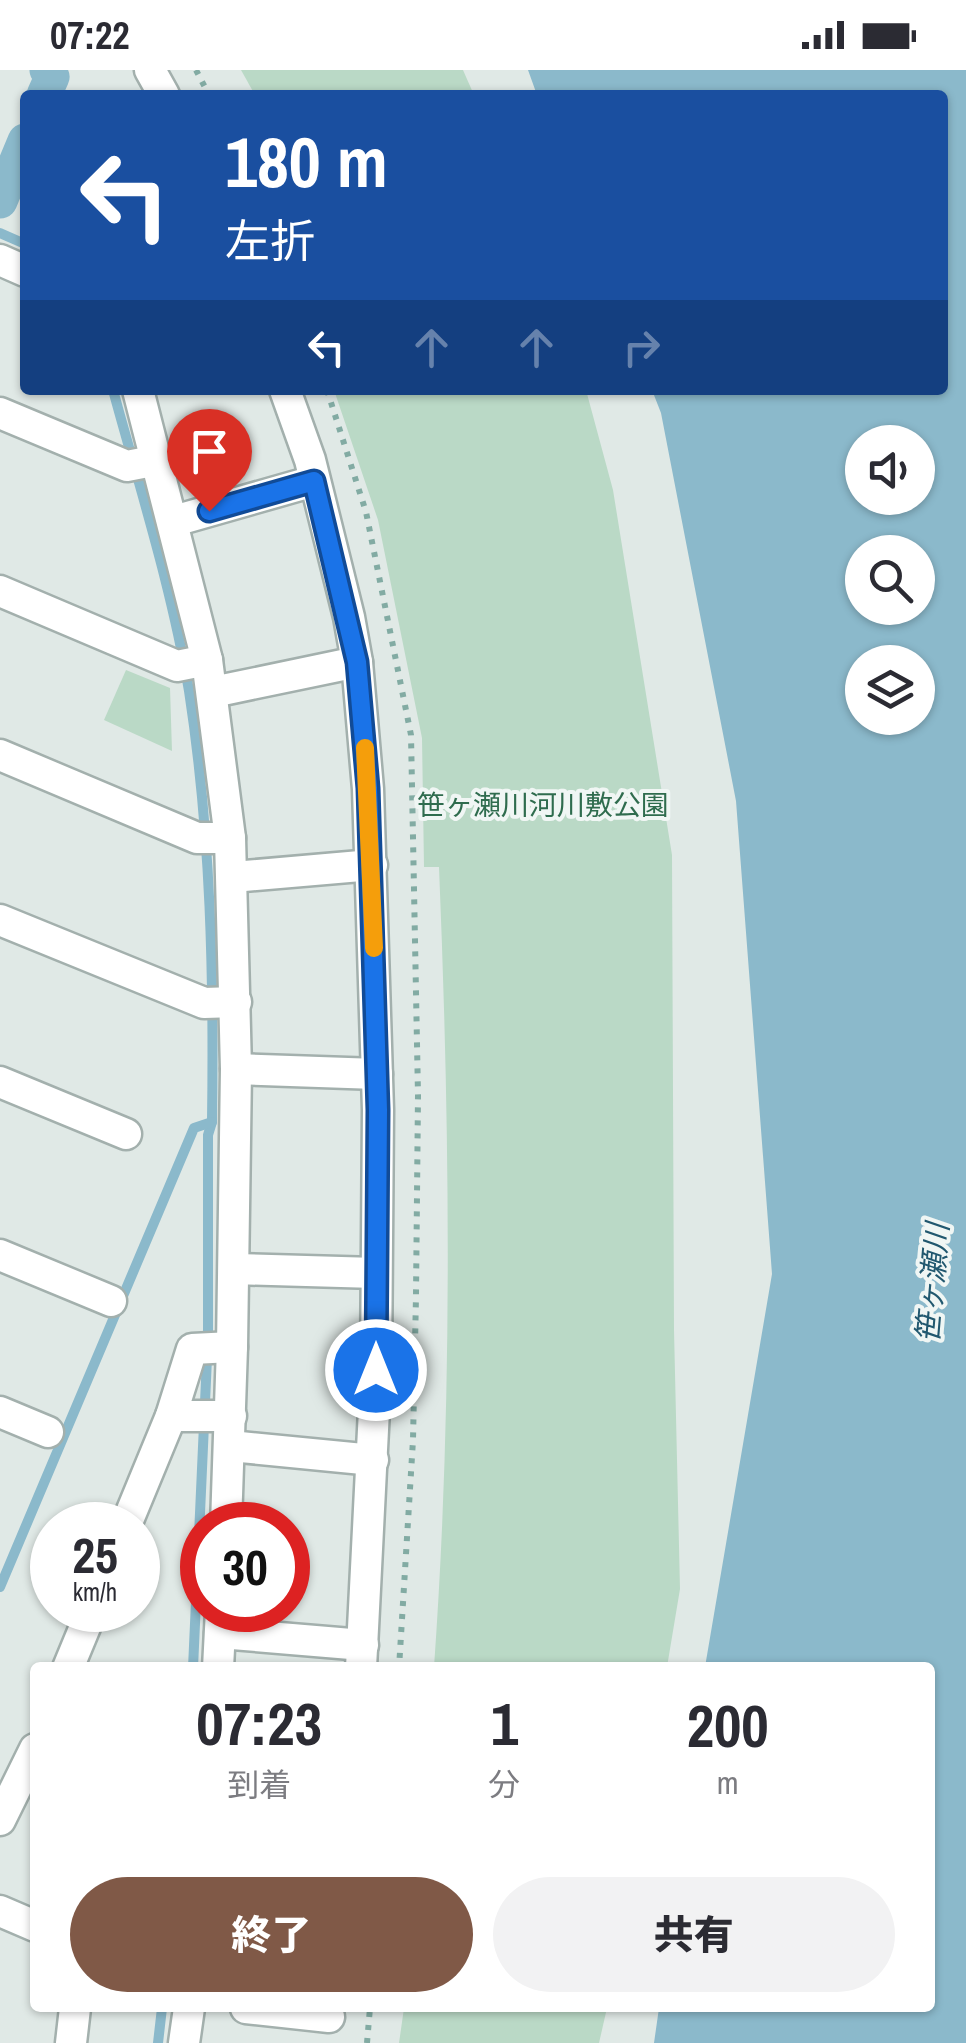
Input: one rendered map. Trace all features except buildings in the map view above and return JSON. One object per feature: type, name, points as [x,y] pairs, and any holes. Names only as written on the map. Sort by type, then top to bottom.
[{"type":"street","points":[[138,395],[143,464],[174,521],[192,663],[213,692],[214,838],[234,878],[221,1003],[236,1069],[234,1269],[216,1348],[208,1422],[144,1502]]},
{"type":"street","points":[[265,1632],[362,1656],[373,1460],[377,1074],[372,865],[357,662],[314,481],[287,395]]},
{"type":"street","points":[[0,412],[143,464]]},
{"type":"street","points":[[174,521],[314,481]]},
{"type":"street","points":[[0,591],[192,663]]},
{"type":"street","points":[[213,692],[357,662]]},
{"type":"street","points":[[0,755],[214,838]]},
{"type":"street","points":[[234,878],[372,865]]},
{"type":"street","points":[[0,920],[221,1003]]},
{"type":"street","points":[[236,1069],[377,1074]]},
{"type":"street","points":[[0,1082],[126,1134]]},
{"type":"street","points":[[0,1255],[111,1302]]},
{"type":"street","points":[[234,1269],[376,1273]]},
{"type":"street","points":[[216,1348],[192,1349],[222,1502]]},
{"type":"street","points":[[0,1412],[48,1432]]},
{"type":"street","points":[[208,1422],[373,1460]]},
{"type":"street","points":[[70,1662],[83,1632]]},
{"type":"street","points":[[218,1662],[220,1632]]},
{"type":"street","points":[[0,1820],[30,1759]]},
{"type":"street","points":[[0,1912],[30,1924]]},
{"type":"street","points":[[71,2043],[75,2012]]},
{"type":"street","points":[[184,2043],[188,2012]]},
{"type":"street","points":[[269,2012],[328,2022]]},
{"type":"path","points":[[367,2043],[370,2012]]},
{"type":"green space","points":[[241,70],[463,70],[472,90],[252,90]]},
{"type":"green space","name":"笹ヶ瀬川河川敷公園","points":[[336,395],[587,395],[613,490],[672,855],[674,1330],[680,1589],[668,1662],[434,1662],[448,1267],[439,867],[424,867],[422,738],[378,520]]},
{"type":"green space","points":[[126,670],[170,688],[172,751],[104,720]]},
{"type":"green space","points":[[403,2012],[606,2012],[599,2043],[399,2043]]},
{"type":"water","name":"笹ヶ瀬川","points":[[528,70],[966,70],[966,2043],[654,2043],[658,2012],[935,2012],[935,1662],[706,1662],[772,1274],[736,801],[661,413],[654,395],[948,395],[948,90],[535,90]]},
{"type":"waterway","points":[[46,90],[52,77],[47,70]]},
{"type":"waterway","points":[[0,201],[20,153]]},
{"type":"waterway","points":[[0,233],[20,242]]},
{"type":"waterway","points":[[114,395],[182,653],[206,852],[212,1122],[208,1135],[208,1336],[193,1662]]},
{"type":"waterway","points":[[0,1587],[194,1128],[212,1122]]},
{"type":"waterway","points":[[158,2043],[162,2012]]},
{"type":"slow traffic","points":[[365,748],[374,948]]},
{"type":"route","points":[[209,511],[314,481],[349,617],[357,662],[372,865],[378,1110],[376,1370]]}]
